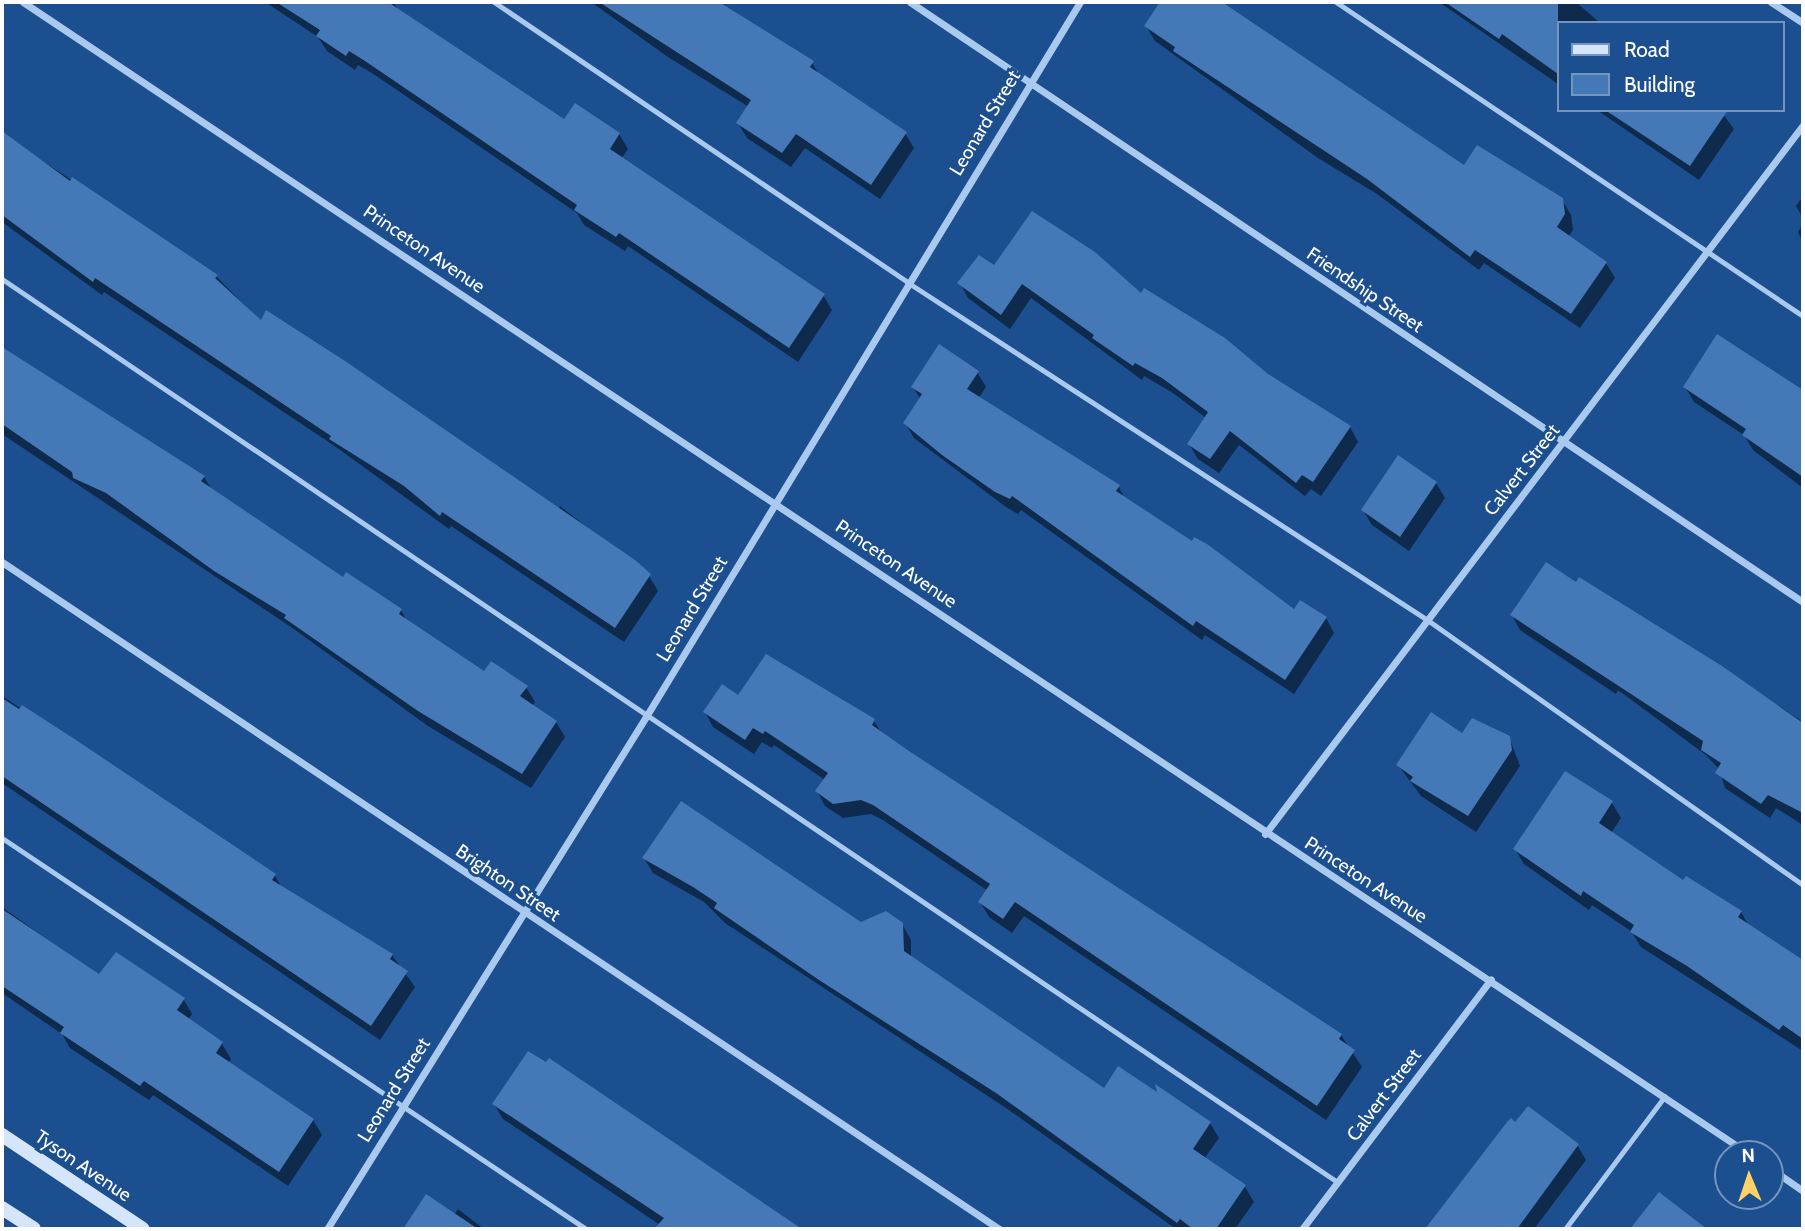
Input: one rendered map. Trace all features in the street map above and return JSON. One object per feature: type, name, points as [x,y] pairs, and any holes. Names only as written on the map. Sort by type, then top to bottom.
[{"type":"street","name":"Princeton Avenue","points":[[23,2],[775,501],[1265,834],[1491,979],[1729,1140]]},
{"type":"street","name":"Friendship Street","points":[[910,2],[1803,602]]},
{"type":"street","name":"Leonard Street","points":[[327,1229],[647,715],[1029,81],[1080,2]]},
{"type":"street","points":[[1771,2],[1783,5],[1803,23]]},
{"type":"street","name":"Calvert Street","points":[[1265,834],[1803,125]]},
{"type":"street","name":"Brighton Street","points":[[2,562],[999,1229]]},
{"type":"street","name":"Calvert Street","points":[[1302,1229],[1491,979]]},
{"type":"street","name":"Tyson Avenue","points":[[2,1135],[143,1229]]},
{"type":"street","points":[[1784,1178],[1803,1191]]},
{"type":"street","points":[[2,1208],[34,1229]]},
{"type":"lane","points":[[494,2],[907,282],[1426,619],[1803,885]]},
{"type":"lane","points":[[1336,2],[1803,316]]},
{"type":"lane","points":[[2,279],[1338,1182]]},
{"type":"lane","points":[[2,838],[586,1229]]},
{"type":"lane","points":[[1565,1229],[1665,1096]]},
{"type":"building","points":[[276,2],[388,2],[564,119],[575,103],[620,133],[610,149],[825,294],[789,348],[619,233],[616,237],[574,210],[577,205],[365,61],[349,51],[346,56],[316,36],[320,30]]},
{"type":"building","points":[[599,2],[719,2],[814,61],[810,67],[907,132],[871,185],[796,134],[782,153],[736,123],[751,100]]},
{"type":"building","points":[[1160,2],[1222,2],[1464,165],[1477,145],[1563,198],[1565,214],[1557,227],[1607,262],[1571,314],[1475,250],[1470,257],[1367,179],[1173,51],[1175,47],[1144,26]]},
{"type":"building","points":[[1445,2],[1558,2],[1556,73],[1502,34],[1499,39]]},
{"type":"building","points":[[1608,112],[1727,112],[1690,166]]},
{"type":"building","points":[[2,131],[70,181],[72,177],[218,275],[215,278],[261,320],[266,310],[635,560],[651,574],[615,628],[442,512],[440,516],[404,486],[329,439],[331,436],[95,278],[93,282],[2,215]]},
{"type":"building","points":[[1032,211],[1095,252],[1141,293],[1144,288],[1225,338],[1268,374],[1351,426],[1313,482],[1302,475],[1296,483],[1230,431],[1210,459],[1187,444],[1208,412],[1162,378],[1135,363],[1133,366],[1092,338],[1094,335],[1022,284],[1001,315],[957,283],[979,255],[994,265]]},
{"type":"building","points":[[1717,334],[1803,390],[1803,477],[1742,435],[1746,429],[1683,387]]},
{"type":"building","points":[[939,344],[979,371],[967,389],[1120,485],[1116,491],[1192,541],[1194,537],[1207,544],[1294,609],[1300,600],[1327,617],[1285,680],[1196,621],[1193,626],[1012,496],[1010,499],[995,492],[942,455],[903,423],[922,394],[911,387]]},
{"type":"building","points":[[2,347],[205,476],[201,481],[343,577],[346,572],[402,609],[399,614],[484,671],[491,661],[528,686],[520,696],[557,721],[522,774],[418,711],[284,618],[286,615],[214,571],[106,493],[73,478],[72,472],[2,424]]},
{"type":"building","points":[[1398,455],[1437,482],[1400,537],[1361,510]]},
{"type":"building","points":[[1546,562],[1576,582],[1579,577],[1722,666],[1803,723],[1803,813],[1768,795],[1761,804],[1715,773],[1721,763],[1701,750],[1703,741],[1510,615]]},
{"type":"building","points":[[766,654],[875,719],[872,725],[909,751],[1342,1034],[1339,1039],[1355,1050],[1317,1106],[1015,902],[1003,919],[978,902],[990,884],[873,805],[861,800],[833,804],[815,791],[828,773],[765,731],[763,734],[753,728],[745,740],[703,712],[722,684],[738,695]]},
{"type":"building","points":[[2,698],[19,709],[22,705],[76,740],[276,874],[272,880],[393,954],[390,959],[408,971],[371,1026],[2,776]]},
{"type":"building","points":[[1431,712],[1462,733],[1472,718],[1510,736],[1512,750],[1468,816],[1410,781],[1413,777],[1396,765]]},
{"type":"building","points":[[1565,771],[1613,801],[1599,823],[1683,880],[1686,876],[1742,911],[1738,917],[1803,960],[1803,1039],[1783,1025],[1779,1030],[1687,966],[1630,932],[1634,925],[1583,891],[1581,896],[1513,849]]},
{"type":"building","points":[[681,801],[861,922],[886,911],[903,923],[904,951],[1104,1088],[1118,1066],[1157,1092],[1155,1084],[1211,1122],[1193,1149],[1246,1185],[1216,1229],[1193,1229],[1180,1219],[1177,1223],[996,1093],[819,980],[714,908],[717,903],[693,887],[642,858]]},
{"type":"building","points":[[2,909],[99,974],[116,952],[185,998],[177,1010],[223,1042],[216,1053],[314,1119],[279,1172],[144,1081],[140,1086],[60,1033],[64,1027],[2,986]]},
{"type":"building","points":[[528,1051],[546,1062],[549,1058],[802,1229],[654,1229],[664,1218],[492,1104]]},
{"type":"building","points":[[1528,1106],[1579,1144],[1517,1229],[1425,1229],[1507,1122],[1511,1118],[1515,1122]]},
{"type":"building","points":[[1659,1192],[1707,1229],[1630,1229]]},
{"type":"building","points":[[426,1194],[478,1229],[403,1229]]}]
